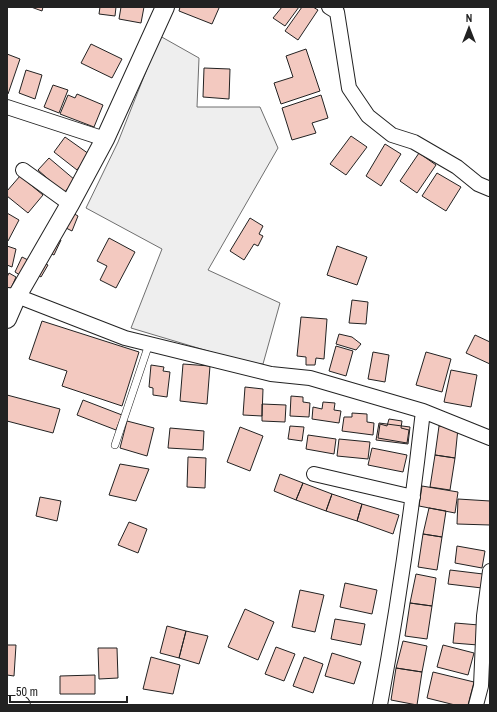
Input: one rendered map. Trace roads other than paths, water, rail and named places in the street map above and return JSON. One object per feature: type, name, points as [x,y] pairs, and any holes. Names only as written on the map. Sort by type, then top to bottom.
[{"type":"street","points":[[7,319],[12,296],[70,204],[105,139],[165,7]]},
{"type":"street","points":[[329,7],[337,12],[349,88],[368,116],[392,135],[414,142],[457,167],[478,184],[490,189]]},
{"type":"street","points":[[7,108],[105,139]]},
{"type":"street","points":[[23,170],[70,204]]},
{"type":"street","points":[[12,296],[125,338],[272,374],[310,378],[423,411],[490,438]]},
{"type":"street","points":[[380,705],[388,665],[413,497],[423,411]]},
{"type":"street","points":[[314,474],[413,497]]},
{"type":"street","points":[[476,705],[481,686],[484,616],[490,571]]},
{"type":"street","points":[[7,705],[21,705]]},
{"type":"lane","points":[[115,445],[149,344]]}]
